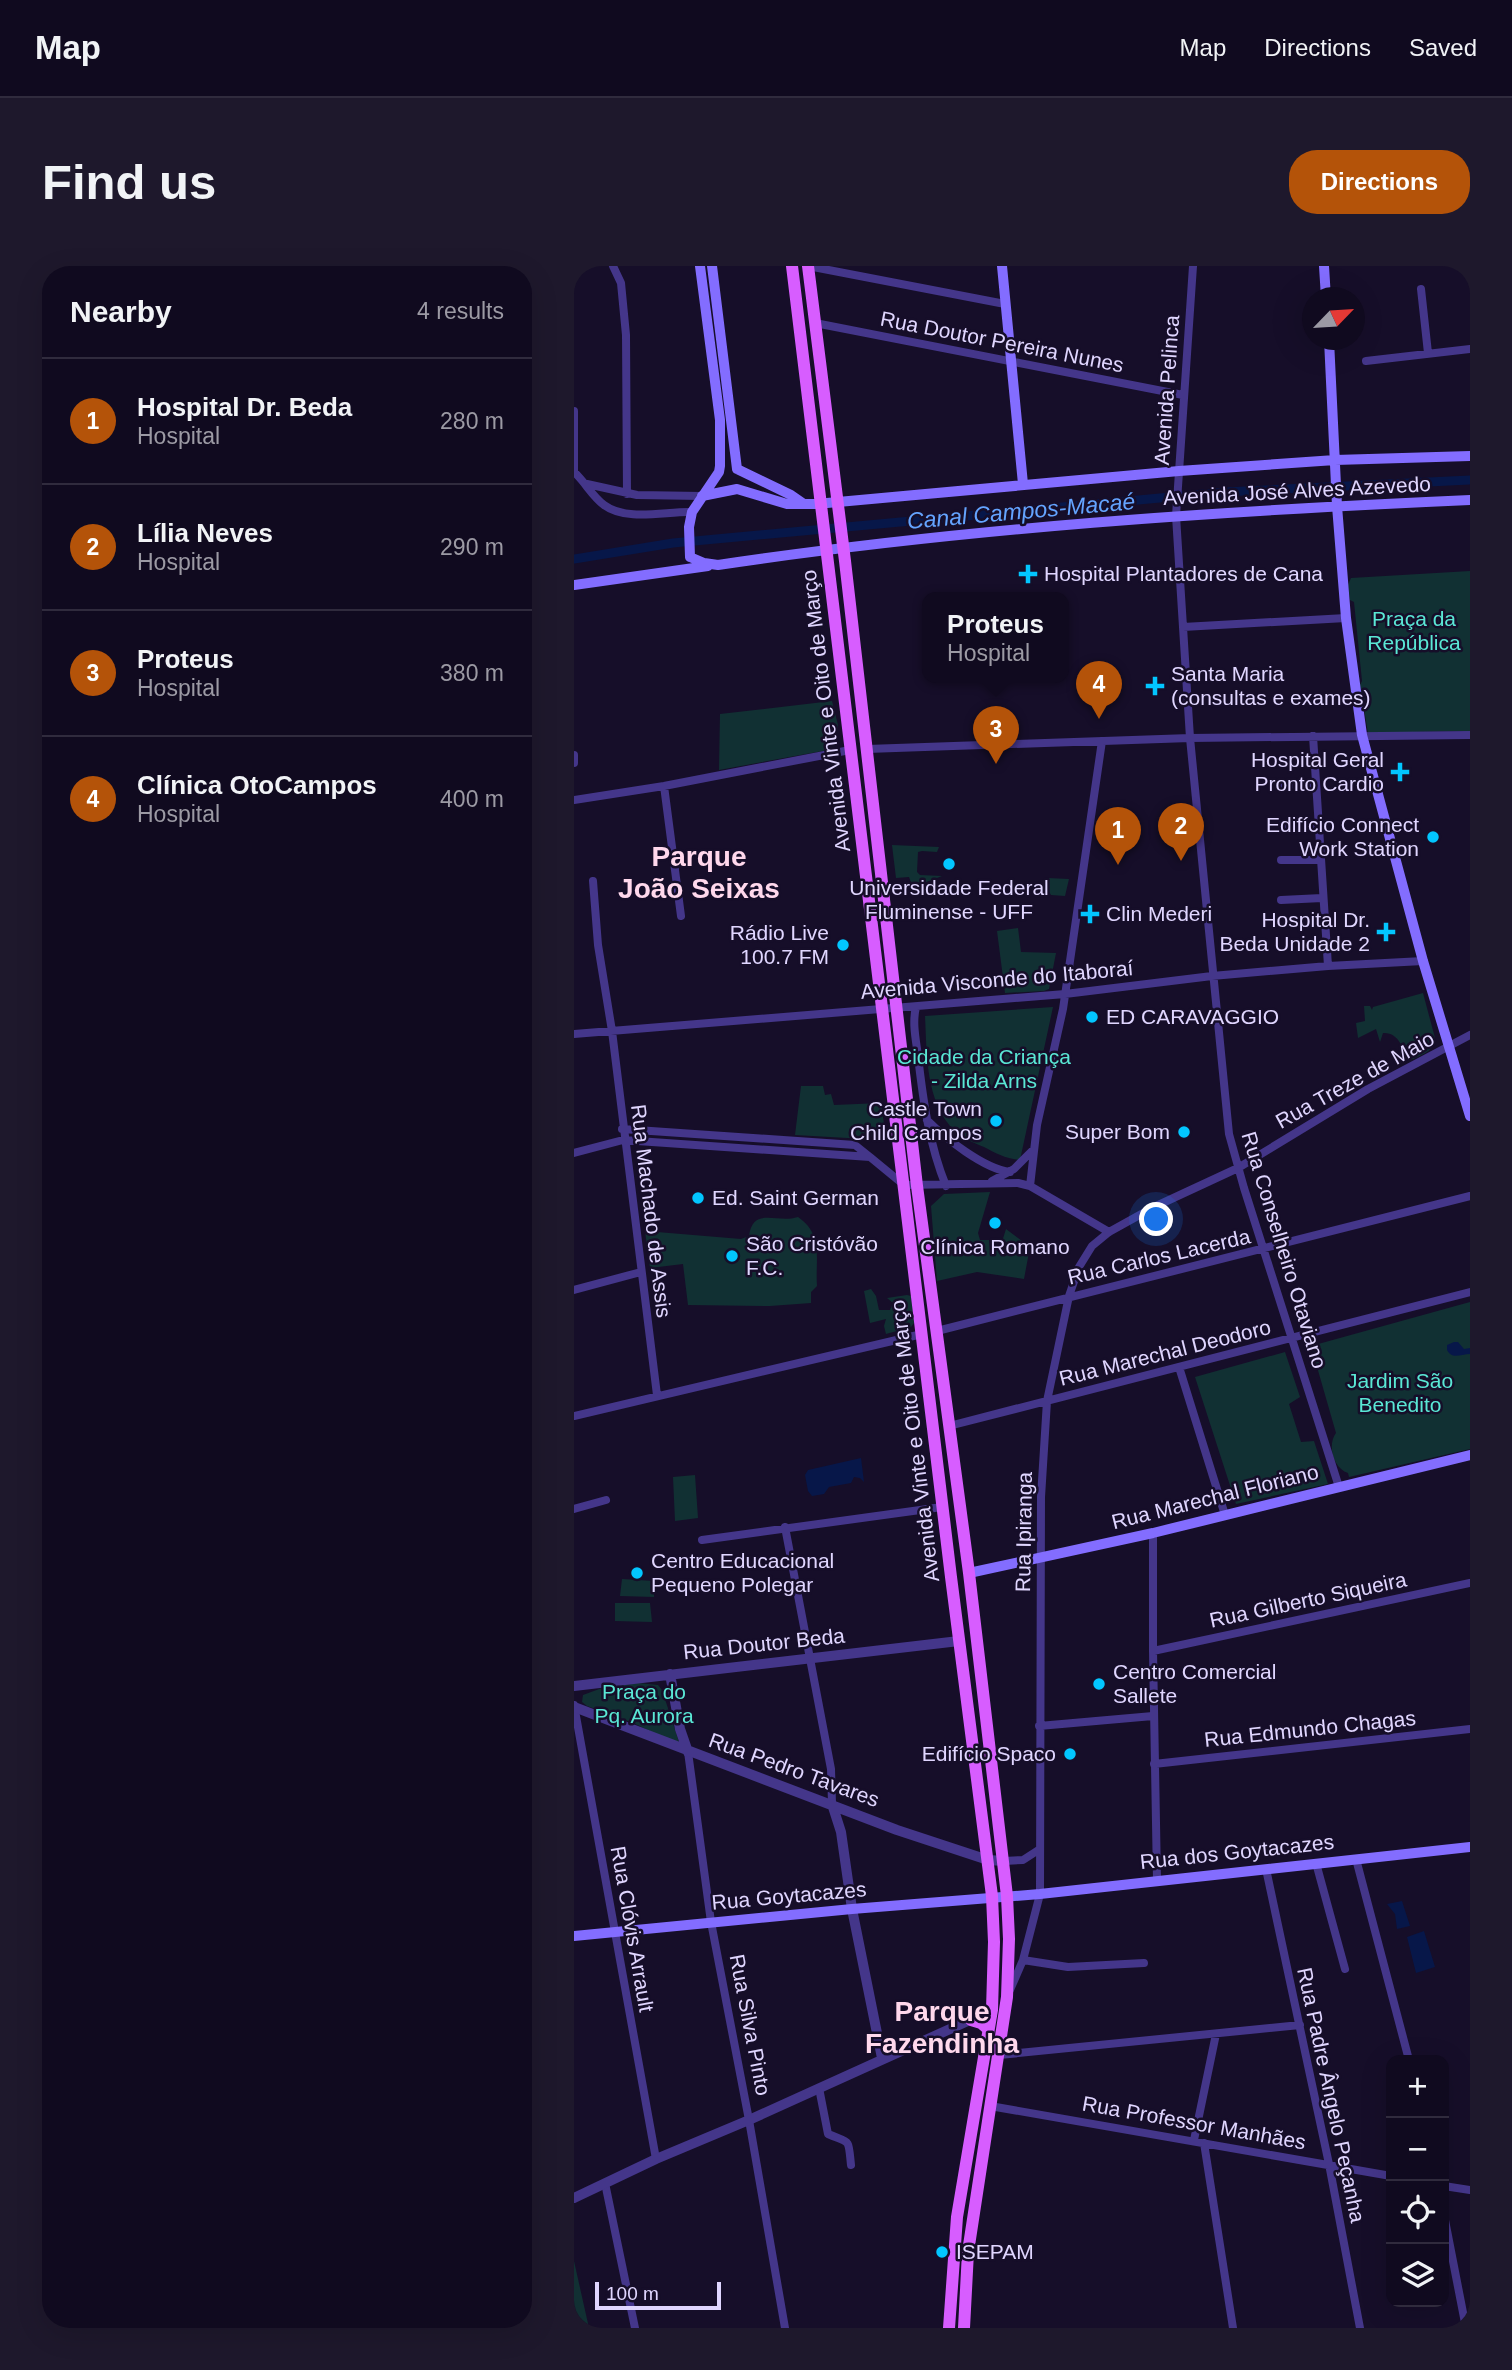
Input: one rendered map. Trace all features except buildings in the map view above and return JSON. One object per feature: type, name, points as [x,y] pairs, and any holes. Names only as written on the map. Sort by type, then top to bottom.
[{"type":"main road","points":[[666,570],[690,553],[692,512],[719,472],[720,466],[720,420],[701,266]]},
{"type":"main road","points":[[712,266],[737,469]]},
{"type":"main road","points":[[792,266],[821,509]]},
{"type":"main road","points":[[808,266],[838,506]]},
{"type":"main road","points":[[1002,266],[1023,484]]},
{"type":"main road","points":[[1324,266],[1325,287]]},
{"type":"main road","points":[[1330,350],[1337,506],[1346,618],[1362,735],[1423,961],[1470,1116]]},
{"type":"main road","name":"Avenida José Alves Azevedo","points":[[702,496],[737,489],[787,504],[821,509],[1023,484],[1179,471],[1335,460],[1470,456]]},
{"type":"main road","points":[[720,466],[727,472],[737,469],[791,495],[804,505]]},
{"type":"main road","name":"Avenida José Alves Azevedo","points":[[690,553],[704,563],[718,565],[843,541],[1176,516],[1470,500]]},
{"type":"main road","name":"Avenida Vinte e Oito de Março","points":[[838,506],[917,1186],[969,1573],[1007,1896]]},
{"type":"main road","name":"Avenida Vinte e Oito de Março","points":[[821,509],[950,1577],[992,1896],[992,2010],[957,2217],[949,2328]]},
{"type":"main road","points":[[574,585],[666,570],[718,565]]},
{"type":"main road","name":"Rua Marechal Floriano","points":[[969,1573],[1153,1533],[1470,1455]]},
{"type":"main road","points":[[950,1577],[969,1573]]},
{"type":"main road","name":"Rua dos Goytacazes","points":[[1007,1896],[1470,1847]]},
{"type":"main road","points":[[964,2328],[968,2252],[1007,1997],[1007,1896]]},
{"type":"main road","name":"Rua Goytacazes","points":[[574,1936],[1007,1896]]},
{"type":"main road","points":[[992,2010],[1003,2004],[1007,1997]]},
{"type":"main road","points":[[971,2020],[988,2029]]},
{"type":"street","points":[[613,266],[621,283],[626,335],[627,494]]},
{"type":"street","points":[[808,266],[1005,304]]},
{"type":"street","name":"Avenida Pelinca","points":[[1176,516],[1193,266]]},
{"type":"street","points":[[1421,289],[1428,353]]},
{"type":"street","name":"Rua Doutor Pereira Nunes","points":[[815,323],[1183,395]]},
{"type":"street","points":[[1366,361],[1470,349]]},
{"type":"street","points":[[574,411],[574,472],[605,505],[621,512],[692,512]]},
{"type":"street","points":[[587,484],[627,494],[676,498],[702,496]]},
{"type":"street","points":[[637,495],[635,505],[638,513]]},
{"type":"street","name":"Rua Conselheiro Otaviano","points":[[1176,516],[1190,738],[1229,1134],[1339,1487]]},
{"type":"street","points":[[1183,627],[1346,618]]},
{"type":"street","points":[[867,749],[1190,738],[1470,735]]},
{"type":"street","points":[[1313,736],[1328,965]]},
{"type":"street","points":[[1030,1186],[1033,1150],[1065,994],[1102,741]]},
{"type":"street","points":[[574,800],[664,786],[850,750]]},
{"type":"street","points":[[574,755],[575,763]]},
{"type":"street","points":[[1278,784],[1317,785]]},
{"type":"street","points":[[664,786],[681,916]]},
{"type":"street","points":[[1279,825],[1318,825]]},
{"type":"street","points":[[1281,860],[1320,860]]},
{"type":"street","name":"Rua Machado de Assis","points":[[593,881],[598,945],[612,1031],[623,1140],[657,1395]]},
{"type":"street","points":[[1281,900],[1322,898]]},
{"type":"street","name":"Avenida Visconde do Itaboraí","points":[[574,1034],[1065,994],[1328,965],[1423,961]]},
{"type":"street","points":[[916,1007],[915,1028],[927,1119],[946,1186]]},
{"type":"street","name":"Rua Treze de Maio","points":[[1109,1232],[1154,1207],[1238,1168],[1368,1089],[1470,1035]]},
{"type":"street","points":[[927,1119],[946,1137],[975,1157],[1010,1172]]},
{"type":"street","points":[[622,1129],[855,1145],[904,1185],[1018,1183],[1030,1186],[1109,1232]]},
{"type":"street","points":[[574,1153],[623,1140],[870,1157]]},
{"type":"street","points":[[760,1150],[761,1140]]},
{"type":"street","points":[[986,1183],[1010,1172],[1033,1150]]},
{"type":"street","name":"Rua Carlos Lacerda","points":[[937,1331],[1470,1196]]},
{"type":"street","name":"Rua Ipiranga","points":[[1007,1997],[1023,1960],[1040,1894],[1041,1497],[1048,1401],[1069,1296],[1079,1267],[1092,1246],[1109,1232]]},
{"type":"street","points":[[574,1290],[641,1272]]},
{"type":"street","name":"Rua Marechal Deodoro","points":[[949,1426],[1470,1292]]},
{"type":"street","points":[[574,1416],[922,1334]]},
{"type":"street","points":[[1179,1367],[1225,1515]]},
{"type":"street","points":[[574,1509],[606,1500]]},
{"type":"street","points":[[702,1540],[942,1507]]},
{"type":"street","points":[[785,1527],[831,1769],[832,1804],[841,1832],[852,1909],[881,2058]]},
{"type":"street","points":[[1153,1533],[1153,1716],[1157,1880]]},
{"type":"street","name":"Rua Gilberto Siqueira","points":[[1153,1651],[1470,1583]]},
{"type":"street","name":"Rua Doutor Beda","points":[[574,1686],[959,1641]]},
{"type":"street","name":"Rua Silva Pinto","points":[[670,1674],[680,1729],[688,1752],[711,1922],[785,2328]]},
{"type":"street","name":"Rua Pedro Tavares","points":[[574,1706],[897,1830],[988,1860],[1003,1861]]},
{"type":"street","name":"Rua Clóvis Arrault","points":[[574,1706],[656,2159]]},
{"type":"street","points":[[1039,1726],[1153,1716]]},
{"type":"street","points":[[670,1745],[680,1729]]},
{"type":"street","name":"Rua Edmundo Chagas","points":[[1154,1764],[1470,1729]]},
{"type":"street","points":[[841,1832],[844,1823],[859,1814]]},
{"type":"street","points":[[1003,1861],[1023,1860],[1040,1849]]},
{"type":"street","points":[[1356,1859],[1408,2055]]},
{"type":"street","points":[[1317,1863],[1345,1969]]},
{"type":"street","name":"Rua Padre Ângelo Peçanha","points":[[1266,1869],[1329,2164],[1360,2328]]},
{"type":"street","points":[[1023,1960],[1068,1967],[1144,1963]]},
{"type":"street","points":[[574,2199],[656,2159],[992,2010]]},
{"type":"street","points":[[999,2055],[1300,2025]]},
{"type":"street","points":[[1194,2140],[1216,2034]]},
{"type":"street","points":[[819,2088],[828,2134],[845,2139],[848,2143],[851,2165]]},
{"type":"street","name":"Rua Professor Manhães","points":[[990,2106],[1386,2175]]},
{"type":"street","points":[[1205,2143],[1233,2328]]},
{"type":"street","points":[[605,2183],[635,2328]]},
{"type":"street","points":[[1449,2187],[1470,2190]]},
{"type":"street","points":[[1449,2241],[1466,2328]]},
{"type":"green space","name":"Praça da República","points":[[1470,571],[1470,733],[1368,733],[1360,685],[1362,681],[1354,602],[1350,600],[1348,585],[1351,578]]},
{"type":"green space","points":[[832,701],[838,725],[836,746],[828,750],[719,770],[720,714]]},
{"type":"green space","points":[[892,845],[939,847],[937,852],[918,852],[917,872],[920,875],[942,876],[924,883],[924,888],[913,888],[909,877],[896,878]]},
{"type":"green space","points":[[1047,878],[1069,879],[1065,896],[1051,895]]},
{"type":"green space","points":[[1018,928],[1021,952],[1056,953],[1049,989],[1005,993],[997,931]]},
{"type":"green space","points":[[1423,993],[1435,1038],[1433,1046],[1426,1052],[1409,1061],[1397,1038],[1383,1033],[1380,1042],[1376,1029],[1358,1038],[1356,1023],[1365,1021],[1364,1006],[1370,1006],[1372,1010],[1373,1007]]},
{"type":"green space","name":"Cidade da Criança - Zilda Arns","points":[[1053,1007],[1020,1160],[997,1153],[958,1134],[945,1120],[933,1092],[927,1061],[925,1016]]},
{"type":"green space","points":[[801,1086],[823,1086],[825,1095],[831,1094],[834,1105],[881,1103],[884,1124],[870,1138],[865,1139],[795,1135]]},
{"type":"green space","points":[[990,1192],[978,1233],[980,1240],[989,1240],[990,1248],[1000,1248],[1006,1229],[1030,1247],[1024,1279],[977,1272],[937,1281],[931,1206],[944,1194]]},
{"type":"green space","name":"São Cristóvão F.C.","points":[[798,1217],[812,1231],[817,1248],[817,1286],[811,1292],[811,1303],[770,1306],[688,1305],[683,1264],[650,1268],[645,1231],[741,1239],[749,1236],[755,1221]]},
{"type":"green space","points":[[871,1289],[876,1296],[879,1310],[890,1310],[893,1303],[887,1298],[911,1296],[914,1323],[911,1327],[886,1334],[886,1319],[870,1323],[864,1291]]},
{"type":"green space","name":"Jardim São Benedito","points":[[1470,1302],[1470,1449],[1349,1477],[1333,1456],[1332,1444],[1336,1433],[1311,1346]]},
{"type":"green space","name":"Jardim São Benedito","points":[[1285,1352],[1300,1397],[1289,1404],[1301,1442],[1314,1441],[1328,1484],[1236,1504],[1195,1377]]},
{"type":"green space","points":[[695,1475],[698,1518],[675,1521],[673,1477]]},
{"type":"green space","points":[[622,1579],[654,1581],[654,1597],[620,1596]]},
{"type":"green space","points":[[615,1603],[650,1603],[652,1622],[615,1621]]},
{"type":"green space","name":"Praça do Pq. Aurora","points":[[638,1683],[658,1685],[662,1690],[680,1745],[582,1702],[583,1695],[602,1688]]},
{"type":"green space","points":[[574,2261],[589,2328],[574,2328]]},
{"type":"shaded area","points":[[1458,1342],[1464,1349],[1470,1348],[1470,1354],[1451,1355],[1447,1345]]},
{"type":"shaded area","points":[[861,1458],[864,1482],[854,1477],[851,1483],[829,1487],[824,1494],[812,1496],[808,1491],[805,1475],[808,1470]]},
{"type":"shaded area","points":[[1402,1901],[1410,1926],[1397,1929],[1395,1914],[1387,1904]]},
{"type":"shaded area","points":[[1424,1931],[1435,1967],[1416,1973],[1407,1937]]},
{"type":"waterway","name":"Canal Campos-Macaé","points":[[574,559],[673,543],[1225,492],[1470,480]]},
{"type":"place","name":"Hospital Plantadores de Cana","points":[[1028,574]]},
{"type":"place","name":"Santa Maria (consultas e exames)","points":[[1155,686]]},
{"type":"place","name":"Clínica OtoCampos","points":[[1099,719]]},
{"type":"place","name":"Proteus","points":[[996,764]]},
{"type":"place","name":"Hospital Geral Pronto Cardio","points":[[1400,772]]},
{"type":"place","name":"Edifício Connect Work Station","points":[[1433,837]]},
{"type":"place","name":"Lília Neves","points":[[1181,861]]},
{"type":"place","name":"Universidade Federal Fluminense - UFF","points":[[949,864]]},
{"type":"place","name":"Hospital Dr. Beda","points":[[1118,865]]},
{"type":"place","name":"Clin Mederi","points":[[1090,914]]},
{"type":"place","name":"Hospital Dr. Beda Unidade 2","points":[[1386,932]]},
{"type":"place","name":"Rádio Live 100.7 FM","points":[[843,945]]},
{"type":"place","name":"ED CARAVAGGIO","points":[[1092,1017]]},
{"type":"place","name":"Castle Town Child Campos","points":[[996,1121]]},
{"type":"place","name":"Super Bom","points":[[1184,1132]]},
{"type":"place","name":"Ed. Saint German","points":[[698,1198]]},
{"type":"place","name":"Clínica Romano","points":[[995,1223]]},
{"type":"place","name":"São Cristóvão F.C.","points":[[732,1256]]},
{"type":"place","name":"Centro Educacional Pequeno Polegar","points":[[637,1573]]},
{"type":"place","name":"Centro Comercial Sallete","points":[[1099,1684]]},
{"type":"place","name":"Edifício Spaco","points":[[1070,1754]]},
{"type":"place","name":"ISEPAM","points":[[942,2252]]},
{"type":"district","name":"Parque João Seixas","points":[[699,872]]},
{"type":"district","name":"Parque Fazendinha","points":[[942,2027]]}]
